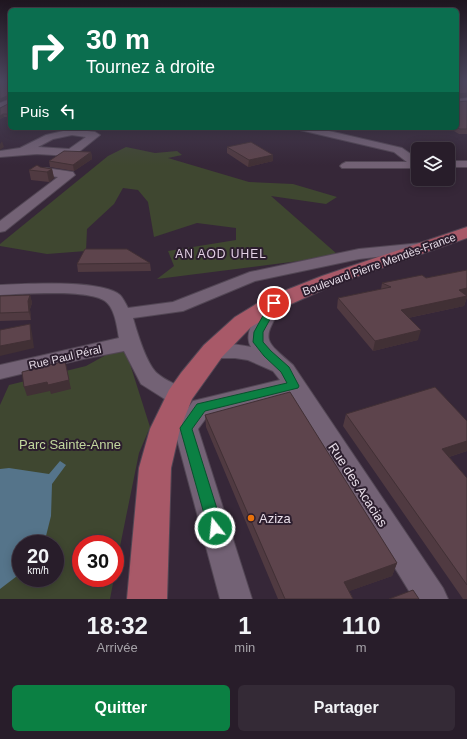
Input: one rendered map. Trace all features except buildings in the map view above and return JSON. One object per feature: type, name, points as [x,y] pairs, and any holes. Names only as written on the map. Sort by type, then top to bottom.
[{"type":"main road","name":"Boulevard Pierre Mendès-France","points":[[147,599],[155,468],[165,429],[179,397],[190,380],[214,351],[244,322],[274,303],[329,280],[464,234]]},
{"type":"street","points":[[0,145],[19,141],[51,130]]},
{"type":"street","points":[[312,130],[398,150],[411,159]]},
{"type":"street","points":[[0,154],[22,152],[32,150],[71,153],[95,135],[72,132],[50,137],[22,152]]},
{"type":"street","points":[[455,164],[467,164]]},
{"type":"street","points":[[346,166],[411,165]]},
{"type":"street","points":[[0,228],[69,175],[46,172]]},
{"type":"street","points":[[123,314],[178,307],[250,277],[359,254],[421,248]]},
{"type":"street","points":[[0,290],[53,288],[96,291],[113,298],[123,314],[130,342],[149,379],[179,397]]},
{"type":"street","name":"Rue des Acacias","points":[[274,303],[258,332],[258,342],[289,378],[432,599]]},
{"type":"street","name":"Rue Paul Péral","points":[[0,372],[130,342]]},
{"type":"street","points":[[214,351],[253,354],[289,378]]},
{"type":"street","points":[[236,599],[186,428],[201,408],[289,378]]},
{"type":"green space","points":[[126,147],[155,153],[177,151],[182,155],[168,158],[249,182],[293,184],[337,197],[326,204],[271,196],[337,254],[299,261],[157,279],[174,266],[168,251],[236,240],[236,228],[197,223],[154,237],[148,202],[138,190],[123,188],[114,204],[87,229],[86,251],[47,254],[0,246],[0,244],[108,156]]},
{"type":"green space","name":"Parc Sainte-Anne","points":[[124,345],[150,427],[139,453],[122,535],[72,535],[72,587],[112,587],[110,599],[0,599],[0,405],[9,385],[86,366]]},
{"type":"water","points":[[60,461],[66,465],[52,484],[51,516],[46,535],[12,535],[12,580],[0,589],[0,469],[9,468],[49,474]]},
{"type":"place","name":"Aziza","points":[[251,518]]},
{"type":"district","name":"AN AOD UHEL","points":[[221,254]]},
{"type":"route","points":[[215,528],[186,428],[201,408],[294,386],[285,370],[267,354],[258,342],[258,332],[274,303]]}]
